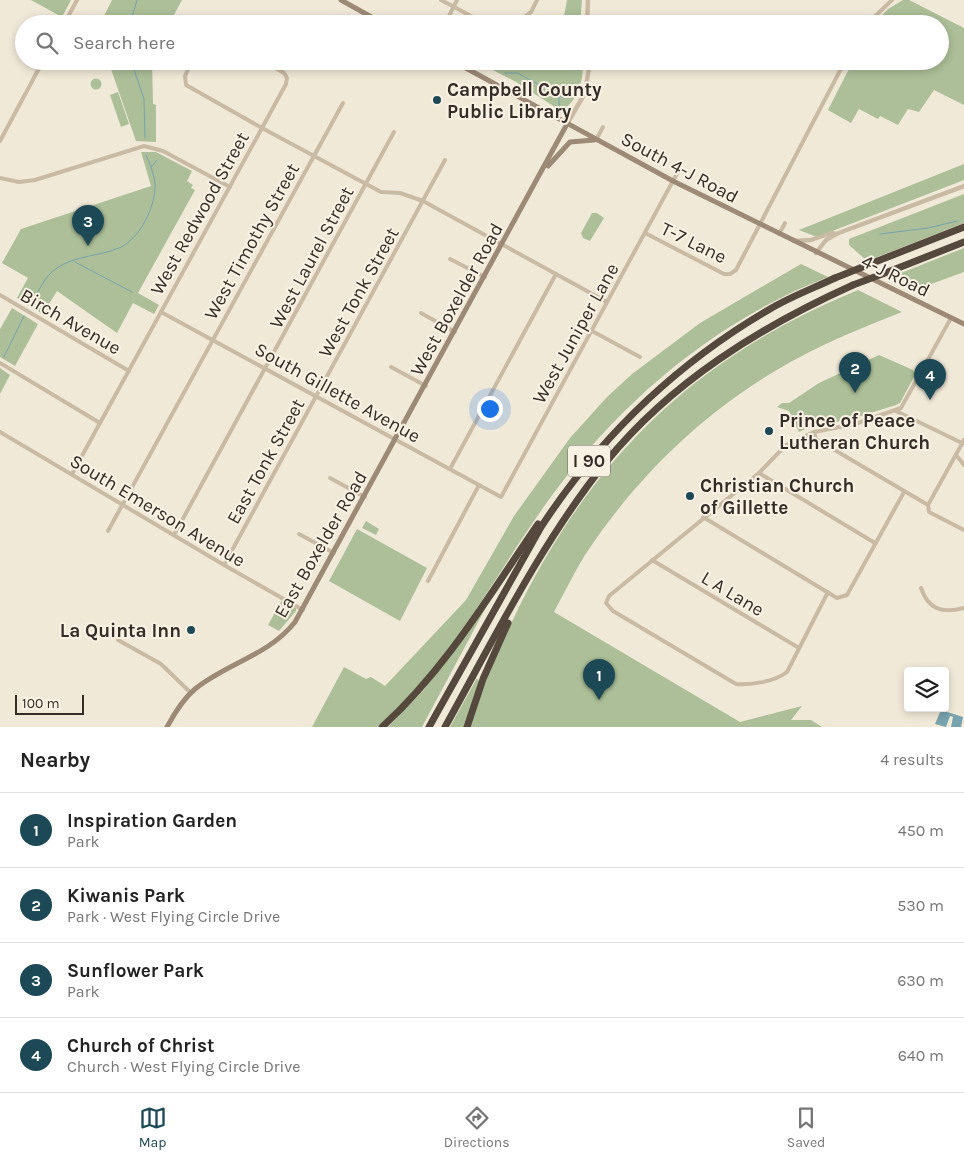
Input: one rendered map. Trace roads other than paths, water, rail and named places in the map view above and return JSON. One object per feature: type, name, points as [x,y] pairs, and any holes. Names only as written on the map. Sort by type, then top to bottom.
[{"type":"highway","name":"I 90","points":[[382,727],[434,673],[578,469],[623,422],[663,385],[732,333],[772,308],[835,278],[964,228]]},
{"type":"highway","name":"I 90","points":[[445,727],[525,582],[572,509],[606,462],[628,437],[692,379],[743,342],[781,319],[853,285],[964,242]]},
{"type":"highway","name":"I 90","points":[[429,727],[541,527],[582,470],[623,422]]},
{"type":"highway","name":"I 90","points":[[467,727],[496,648],[522,595],[572,509]]},
{"type":"main road","points":[[341,0],[368,15]]},
{"type":"main road","name":"South 4-J Road","points":[[469,70],[673,182],[816,253]]},
{"type":"main road","points":[[543,172],[567,124]]},
{"type":"main road","points":[[543,172],[570,142],[596,140]]},
{"type":"main road","name":"West Boxelder Road","points":[[396,440],[543,172]]},
{"type":"main road","name":"4-J Road","points":[[816,253],[964,324]]},
{"type":"main road","name":"East Boxelder Road","points":[[167,727],[191,693],[206,681],[275,643],[286,633],[303,610],[396,440]]},
{"type":"street","points":[[69,15],[77,0]]},
{"type":"street","points":[[441,0],[469,15]]},
{"type":"street","points":[[450,15],[456,0]]},
{"type":"street","points":[[527,15],[531,12],[537,0]]},
{"type":"street","points":[[587,15],[588,0]]},
{"type":"street","points":[[876,15],[892,0]]},
{"type":"street","points":[[0,141],[38,70]]},
{"type":"street","points":[[187,70],[184,76],[186,85],[262,128],[381,192],[400,193],[423,201],[607,302]]},
{"type":"street","name":"West Redwood Street","points":[[72,474],[286,84],[287,78],[284,73],[279,70]]},
{"type":"street","points":[[567,124],[585,93],[589,70]]},
{"type":"street","points":[[760,226],[840,70]]},
{"type":"street","name":"West Timothy Street","points":[[108,532],[343,103]]},
{"type":"street","points":[[596,140],[603,127]]},
{"type":"street","name":"West Laurel Street","points":[[174,535],[394,132]]},
{"type":"street","points":[[0,178],[18,182],[35,180],[144,146],[163,150],[230,187]]},
{"type":"street","name":"West Tonk Street","points":[[316,396],[445,160]]},
{"type":"street","name":"West Juniper Lane","points":[[501,497],[680,168]]},
{"type":"street","points":[[816,253],[826,240],[836,234],[964,186]]},
{"type":"street","points":[[779,234],[785,223]]},
{"type":"street","name":"T-7 Lane","points":[[645,233],[724,274],[730,274],[736,270],[760,226]]},
{"type":"street","points":[[792,241],[811,240],[831,233],[836,234]]},
{"type":"street","points":[[450,258],[485,277]]},
{"type":"street","points":[[450,469],[556,274]]},
{"type":"street","name":"Birch Avenue","points":[[0,295],[129,371]]},
{"type":"street","name":"South Gillette Avenue","points":[[161,312],[501,497]]},
{"type":"street","points":[[421,313],[456,332]]},
{"type":"street","points":[[828,592],[787,672],[781,676],[747,685],[736,684],[612,611],[606,604],[609,596],[759,473],[786,445],[814,432],[855,424],[896,411],[905,404],[951,318]]},
{"type":"street","points":[[592,331],[640,356]]},
{"type":"street","points":[[0,362],[100,423]]},
{"type":"street","points":[[391,367],[426,386]]},
{"type":"street","name":"East Tonk Street","points":[[224,565],[316,396]]},
{"type":"street","points":[[896,411],[963,441],[928,506],[929,512],[964,530]]},
{"type":"street","name":"South Emerson Avenue","points":[[0,432],[303,610]]},
{"type":"street","points":[[814,432],[816,439],[928,506]]},
{"type":"street","points":[[956,455],[964,465]]},
{"type":"street","points":[[759,473],[875,543]]},
{"type":"street","points":[[330,478],[366,497]]},
{"type":"street","points":[[428,581],[479,485]]},
{"type":"street","points":[[703,517],[837,598],[847,595],[904,492]]},
{"type":"street","points":[[300,534],[334,554]]},
{"type":"street","name":"L A Lane","points":[[652,560],[799,648]]},
{"type":"street","points":[[921,588],[929,604],[940,609],[964,608]]},
{"type":"street","points":[[118,640],[161,664],[191,693]]},
{"type":"water","points":[[940,712],[947,712],[963,717],[961,727],[951,727],[953,717],[950,716],[946,727],[935,724]]},
{"type":"waterway","points":[[133,15],[137,0]]},
{"type":"waterway","points":[[134,70],[144,99],[145,138]]},
{"type":"waterway","points":[[505,73],[516,73]]},
{"type":"waterway","points":[[517,73],[564,98]]},
{"type":"waterway","points":[[559,95],[559,107]]},
{"type":"waterway","points":[[31,305],[52,271],[71,261],[119,248],[127,244],[140,230],[150,212],[155,193],[154,177],[146,155]]},
{"type":"waterway","points":[[151,167],[157,160]]},
{"type":"waterway","points":[[880,234],[928,228],[957,221]]},
{"type":"waterway","points":[[75,262],[132,292]]},
{"type":"waterway","points":[[35,299],[42,304]]},
{"type":"waterway","points":[[4,357],[24,316]]},
{"type":"place","name":"Campbell County Public Library","points":[[437,100]]},
{"type":"place","name":"Sunflower Park","points":[[88,246]]},
{"type":"place","name":"Kiwanis Park","points":[[855,393]]},
{"type":"place","name":"Church of Christ","points":[[930,400]]},
{"type":"place","name":"Prince of Peace Lutheran Church","points":[[769,431]]},
{"type":"place","name":"Christian Church of Gillette","points":[[690,496]]},
{"type":"place","name":"La Quinta Inn","points":[[191,630]]},
{"type":"place","name":"Inspiration Garden","points":[[599,700]]}]
